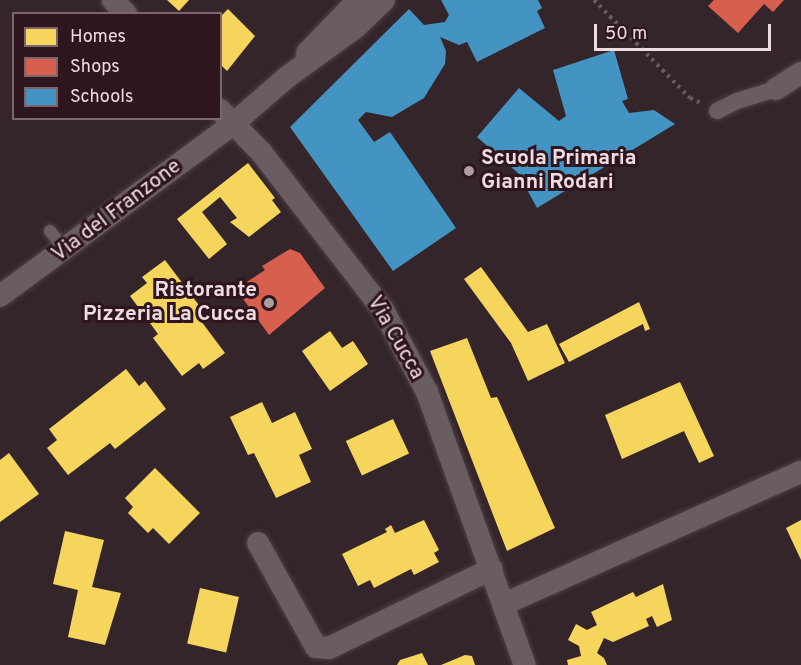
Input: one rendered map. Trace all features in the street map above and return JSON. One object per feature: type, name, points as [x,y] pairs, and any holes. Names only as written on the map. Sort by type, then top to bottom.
[{"type":"street","points":[[113,0],[124,12]]},
{"type":"street","points":[[287,76],[358,0]]},
{"type":"street","points":[[287,76],[325,52],[384,0]]},
{"type":"street","points":[[718,111],[776,89],[801,74]]},
{"type":"street","name":"Via del Franzone","points":[[0,296],[65,250],[227,117],[287,76]]},
{"type":"street","name":"Via Cucca","points":[[227,117],[261,152],[383,310],[427,392],[525,665]]},
{"type":"street","points":[[504,604],[801,472]]},
{"type":"street","points":[[258,543],[316,647],[329,648],[492,569]]},
{"type":"lane","points":[[50,231],[65,250]]},
{"type":"path","points":[[594,0],[690,98],[712,102],[718,111]]},
{"type":"building: Homes","points":[[167,0],[189,0],[179,11]]},
{"type":"building: Homes","points":[[228,9],[255,36],[227,71],[222,66],[222,15]]},
{"type":"building: Homes","points":[[248,163],[275,198],[272,200],[281,212],[249,237],[230,222],[237,218],[220,197],[202,212],[227,244],[209,259],[177,219]]},
{"type":"building: Homes","points":[[165,260],[204,312],[198,317],[225,353],[203,369],[199,363],[182,376],[153,338],[158,334],[130,296],[147,283],[142,277]]},
{"type":"building: Homes","points":[[481,267],[528,332],[547,324],[565,363],[528,381],[511,343],[464,279]]},
{"type":"building: Homes","points":[[639,302],[650,329],[645,331],[643,324],[569,362],[559,344]]},
{"type":"building: Homes","points":[[330,331],[342,348],[353,341],[368,364],[330,391],[302,351]]},
{"type":"building: Homes","points":[[467,338],[491,398],[497,397],[555,528],[507,551],[430,351]]},
{"type":"building: Homes","points":[[126,369],[139,386],[145,381],[166,409],[115,449],[110,443],[68,475],[47,448],[57,440],[49,429]]},
{"type":"building: Homes","points":[[680,382],[714,456],[699,463],[684,431],[622,459],[605,415]]},
{"type":"building: Homes","points":[[262,402],[272,423],[295,412],[312,449],[299,455],[311,482],[276,498],[254,453],[248,455],[230,417]]},
{"type":"building: Homes","points":[[393,419],[409,453],[362,475],[346,441]]},
{"type":"building: Homes","points":[[9,453],[39,494],[0,522],[0,460]]},
{"type":"building: Homes","points":[[155,468],[200,513],[169,544],[153,528],[148,533],[128,513],[133,507],[125,498]]},
{"type":"building: Homes","points":[[424,520],[439,550],[434,553],[439,562],[414,575],[411,569],[374,588],[370,580],[358,586],[342,554],[387,532],[385,529],[391,525],[395,533]]},
{"type":"building: Homes","points":[[801,520],[801,560],[786,528]]},
{"type":"building: Homes","points":[[65,531],[104,540],[92,587],[121,593],[105,645],[68,637],[78,590],[53,584]]},
{"type":"building: Homes","points":[[663,584],[672,620],[657,627],[652,616],[646,619],[649,626],[613,642],[604,638],[597,653],[604,658],[607,665],[568,665],[567,660],[581,656],[579,646],[568,640],[576,624],[587,630],[597,625],[591,612],[633,592],[636,597]]},
{"type":"building: Homes","points":[[200,588],[239,597],[226,653],[187,644]]},
{"type":"building: Homes","points":[[422,653],[428,665],[397,665],[400,660]]},
{"type":"building: Homes","points":[[465,655],[472,656],[475,665],[441,665]]},
{"type":"building: Shops","points":[[714,0],[784,0],[773,12],[764,4],[738,33],[708,6]]},
{"type":"building: Shops","points":[[290,249],[300,253],[325,288],[269,335],[236,289],[265,270],[262,266]]},
{"type":"building: Schools","points":[[441,0],[538,0],[542,8],[537,11],[545,28],[477,62],[467,42],[459,45],[440,37],[446,51],[445,64],[424,98],[392,117],[366,112],[358,120],[374,142],[390,132],[456,228],[393,271],[290,127],[409,9],[424,25],[445,22],[449,15]]},
{"type":"building: Schools","points":[[614,50],[628,99],[622,101],[629,113],[654,110],[675,124],[537,208],[518,173],[477,137],[519,88],[559,121],[566,116],[553,70]]},
{"type":"place","name":"Scuola Primaria Gianni Rodari","points":[[469,171]]},
{"type":"place","name":"Ristorante Pizzeria La Cucca","points":[[269,303]]}]
